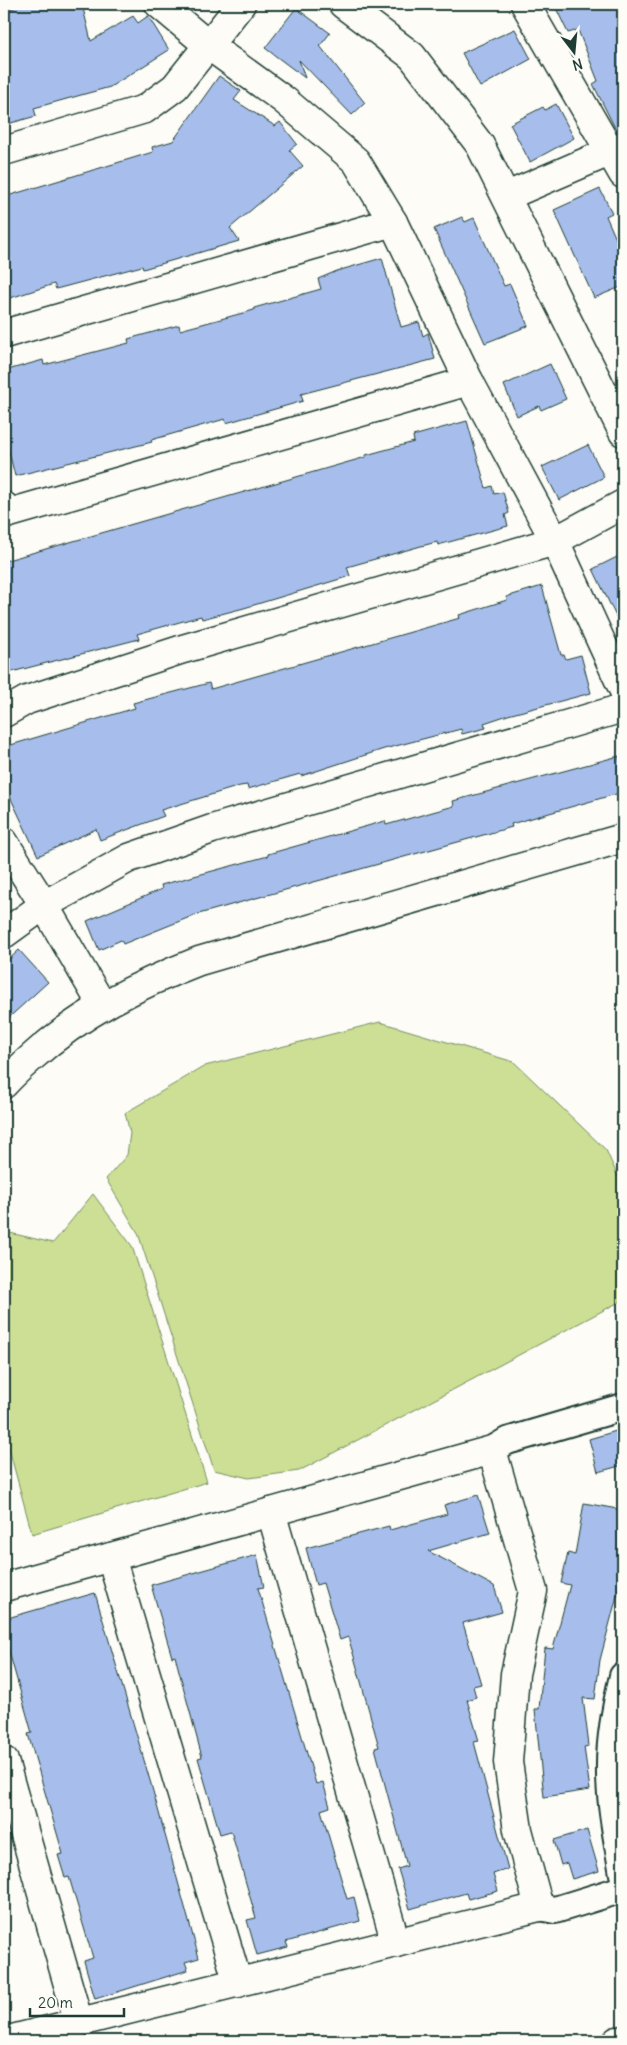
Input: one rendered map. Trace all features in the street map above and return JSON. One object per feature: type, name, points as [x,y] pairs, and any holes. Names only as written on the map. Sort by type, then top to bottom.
[{"type":"main road","points":[[159,4],[208,45],[284,100],[356,161],[394,222],[469,381],[555,541],[623,689]]},
{"type":"main road","points":[[4,151],[145,109],[175,87],[241,4]]},
{"type":"main road","points":[[343,4],[412,56],[480,145],[623,432]]},
{"type":"main road","points":[[507,196],[620,158],[525,4]]},
{"type":"main road","points":[[4,334],[394,222]]},
{"type":"main road","points":[[4,506],[6,514],[469,381]]},
{"type":"main road","points":[[4,713],[27,700],[183,649],[555,541],[623,504]]},
{"type":"main road","points":[[4,934],[44,905],[129,858],[203,832],[623,708]]},
{"type":"main road","points":[[4,1084],[53,1038],[102,1005],[148,980],[199,961],[623,838]]},
{"type":"main road","points":[[4,842],[44,905],[102,1005]]},
{"type":"main road","points":[[4,1587],[492,1450],[532,1591],[514,1674],[508,1762],[518,1830],[539,1907],[4,2041]]},
{"type":"main road","points":[[271,1512],[396,1943]]},
{"type":"main road","points":[[112,1557],[238,1983]]},
{"type":"main road","points":[[4,1760],[79,2022]]},
{"type":"main road","points":[[617,2041],[623,2040]]},
{"type":"street","points":[[492,1450],[507,1441],[623,1407]]},
{"type":"street","points":[[623,1676],[616,1707],[610,1764],[614,1826],[623,1874]]},
{"type":"street","points":[[539,1907],[555,1910],[623,1890]]},
{"type":"green space","points":[[380,1022],[514,1062],[606,1150],[623,1188],[623,1300],[299,1471],[249,1478],[214,1470],[138,1233],[106,1179],[127,1155],[130,1133],[125,1113],[205,1066]]},
{"type":"green space","points":[[93,1194],[132,1246],[207,1482],[32,1534],[4,1430],[4,1252],[10,1233],[53,1243]]},
{"type":"building","points":[[13,4],[82,4],[91,41],[133,16],[138,23],[148,16],[169,50],[110,87],[34,108],[36,116],[4,125],[4,9],[14,8]]},
{"type":"building","points":[[554,4],[623,4],[623,131],[617,132],[593,84],[598,81],[578,30],[568,33]]},
{"type":"building","points":[[296,8],[330,33],[320,46],[365,103],[352,115],[299,60],[305,78],[265,48]]},
{"type":"building","points":[[515,29],[531,59],[480,87],[462,53]]},
{"type":"building","points":[[219,76],[241,91],[234,100],[275,126],[280,122],[297,144],[289,150],[303,166],[230,228],[239,241],[143,269],[142,266],[56,289],[54,284],[4,300],[4,197],[153,152],[152,147],[173,141]]},
{"type":"building","points":[[556,104],[574,138],[530,162],[510,124],[543,107],[545,110]]},
{"type":"building","points":[[600,189],[612,213],[606,216],[623,255],[623,286],[594,298],[554,210]]},
{"type":"building","points":[[462,217],[465,222],[474,218],[504,286],[510,284],[528,326],[485,343],[434,229]]},
{"type":"building","points":[[382,258],[401,327],[419,322],[423,336],[428,333],[435,359],[301,394],[303,401],[226,423],[225,419],[151,440],[152,442],[15,476],[4,432],[4,371],[43,360],[44,365],[129,343],[128,339],[179,325],[180,330],[254,310],[254,308],[321,289],[318,279],[337,271]]},
{"type":"building","points":[[550,364],[566,399],[541,410],[539,406],[517,416],[504,385]]},
{"type":"building","points":[[467,421],[486,488],[492,486],[494,494],[503,492],[509,513],[505,515],[508,526],[438,545],[437,542],[421,546],[347,567],[350,576],[244,608],[202,619],[201,616],[137,634],[139,639],[4,674],[4,561],[366,457],[366,455],[414,442],[413,436]]},
{"type":"building","points":[[588,445],[604,477],[559,500],[542,467]]},
{"type":"building","points":[[623,554],[623,631],[593,569]]},
{"type":"building","points":[[542,586],[561,655],[564,655],[566,659],[581,655],[591,693],[484,723],[486,728],[462,734],[461,729],[384,749],[301,776],[300,774],[248,789],[247,785],[240,786],[161,810],[164,816],[100,840],[96,829],[38,856],[4,784],[4,747],[135,708],[133,703],[209,683],[211,689],[460,618],[459,615],[507,600],[506,597]]},
{"type":"building","points":[[619,756],[623,771],[623,792],[511,824],[512,827],[195,915],[123,944],[121,940],[99,950],[87,921],[162,889],[161,885],[268,856],[268,854],[385,821],[386,825],[454,806],[453,801]]},
{"type":"building","points":[[19,950],[48,982],[4,1022],[4,964]]},
{"type":"building","points":[[623,1429],[623,1465],[598,1472],[589,1439]]},
{"type":"building","points":[[478,1495],[490,1533],[428,1551],[494,1586],[502,1612],[463,1623],[481,1684],[473,1686],[476,1697],[467,1700],[479,1741],[474,1742],[508,1869],[493,1874],[498,1891],[468,1899],[466,1893],[410,1909],[398,1869],[407,1866],[375,1748],[379,1747],[353,1653],[348,1637],[340,1640],[323,1583],[316,1585],[306,1548],[389,1526],[390,1530],[447,1514],[444,1505]]},
{"type":"building","points":[[584,1503],[623,1510],[623,1573],[600,1660],[595,1699],[583,1698],[589,1746],[584,1747],[590,1790],[544,1797],[535,1709],[539,1709],[545,1648],[553,1649],[570,1585],[561,1583],[568,1553],[575,1555]]},
{"type":"building","points":[[257,1555],[264,1587],[258,1588],[316,1784],[323,1782],[330,1807],[321,1810],[347,1899],[354,1897],[360,1921],[286,1942],[288,1947],[257,1955],[247,1920],[256,1918],[231,1831],[220,1834],[198,1758],[202,1757],[175,1656],[172,1657],[151,1585]]},
{"type":"building","points":[[95,1593],[151,1784],[199,1958],[185,1962],[188,1970],[95,1999],[84,1961],[93,1958],[69,1877],[65,1878],[58,1855],[63,1854],[28,1734],[32,1733],[4,1634],[4,1619]]},
{"type":"building","points":[[587,1830],[599,1871],[572,1879],[567,1863],[561,1865],[554,1840]]}]
